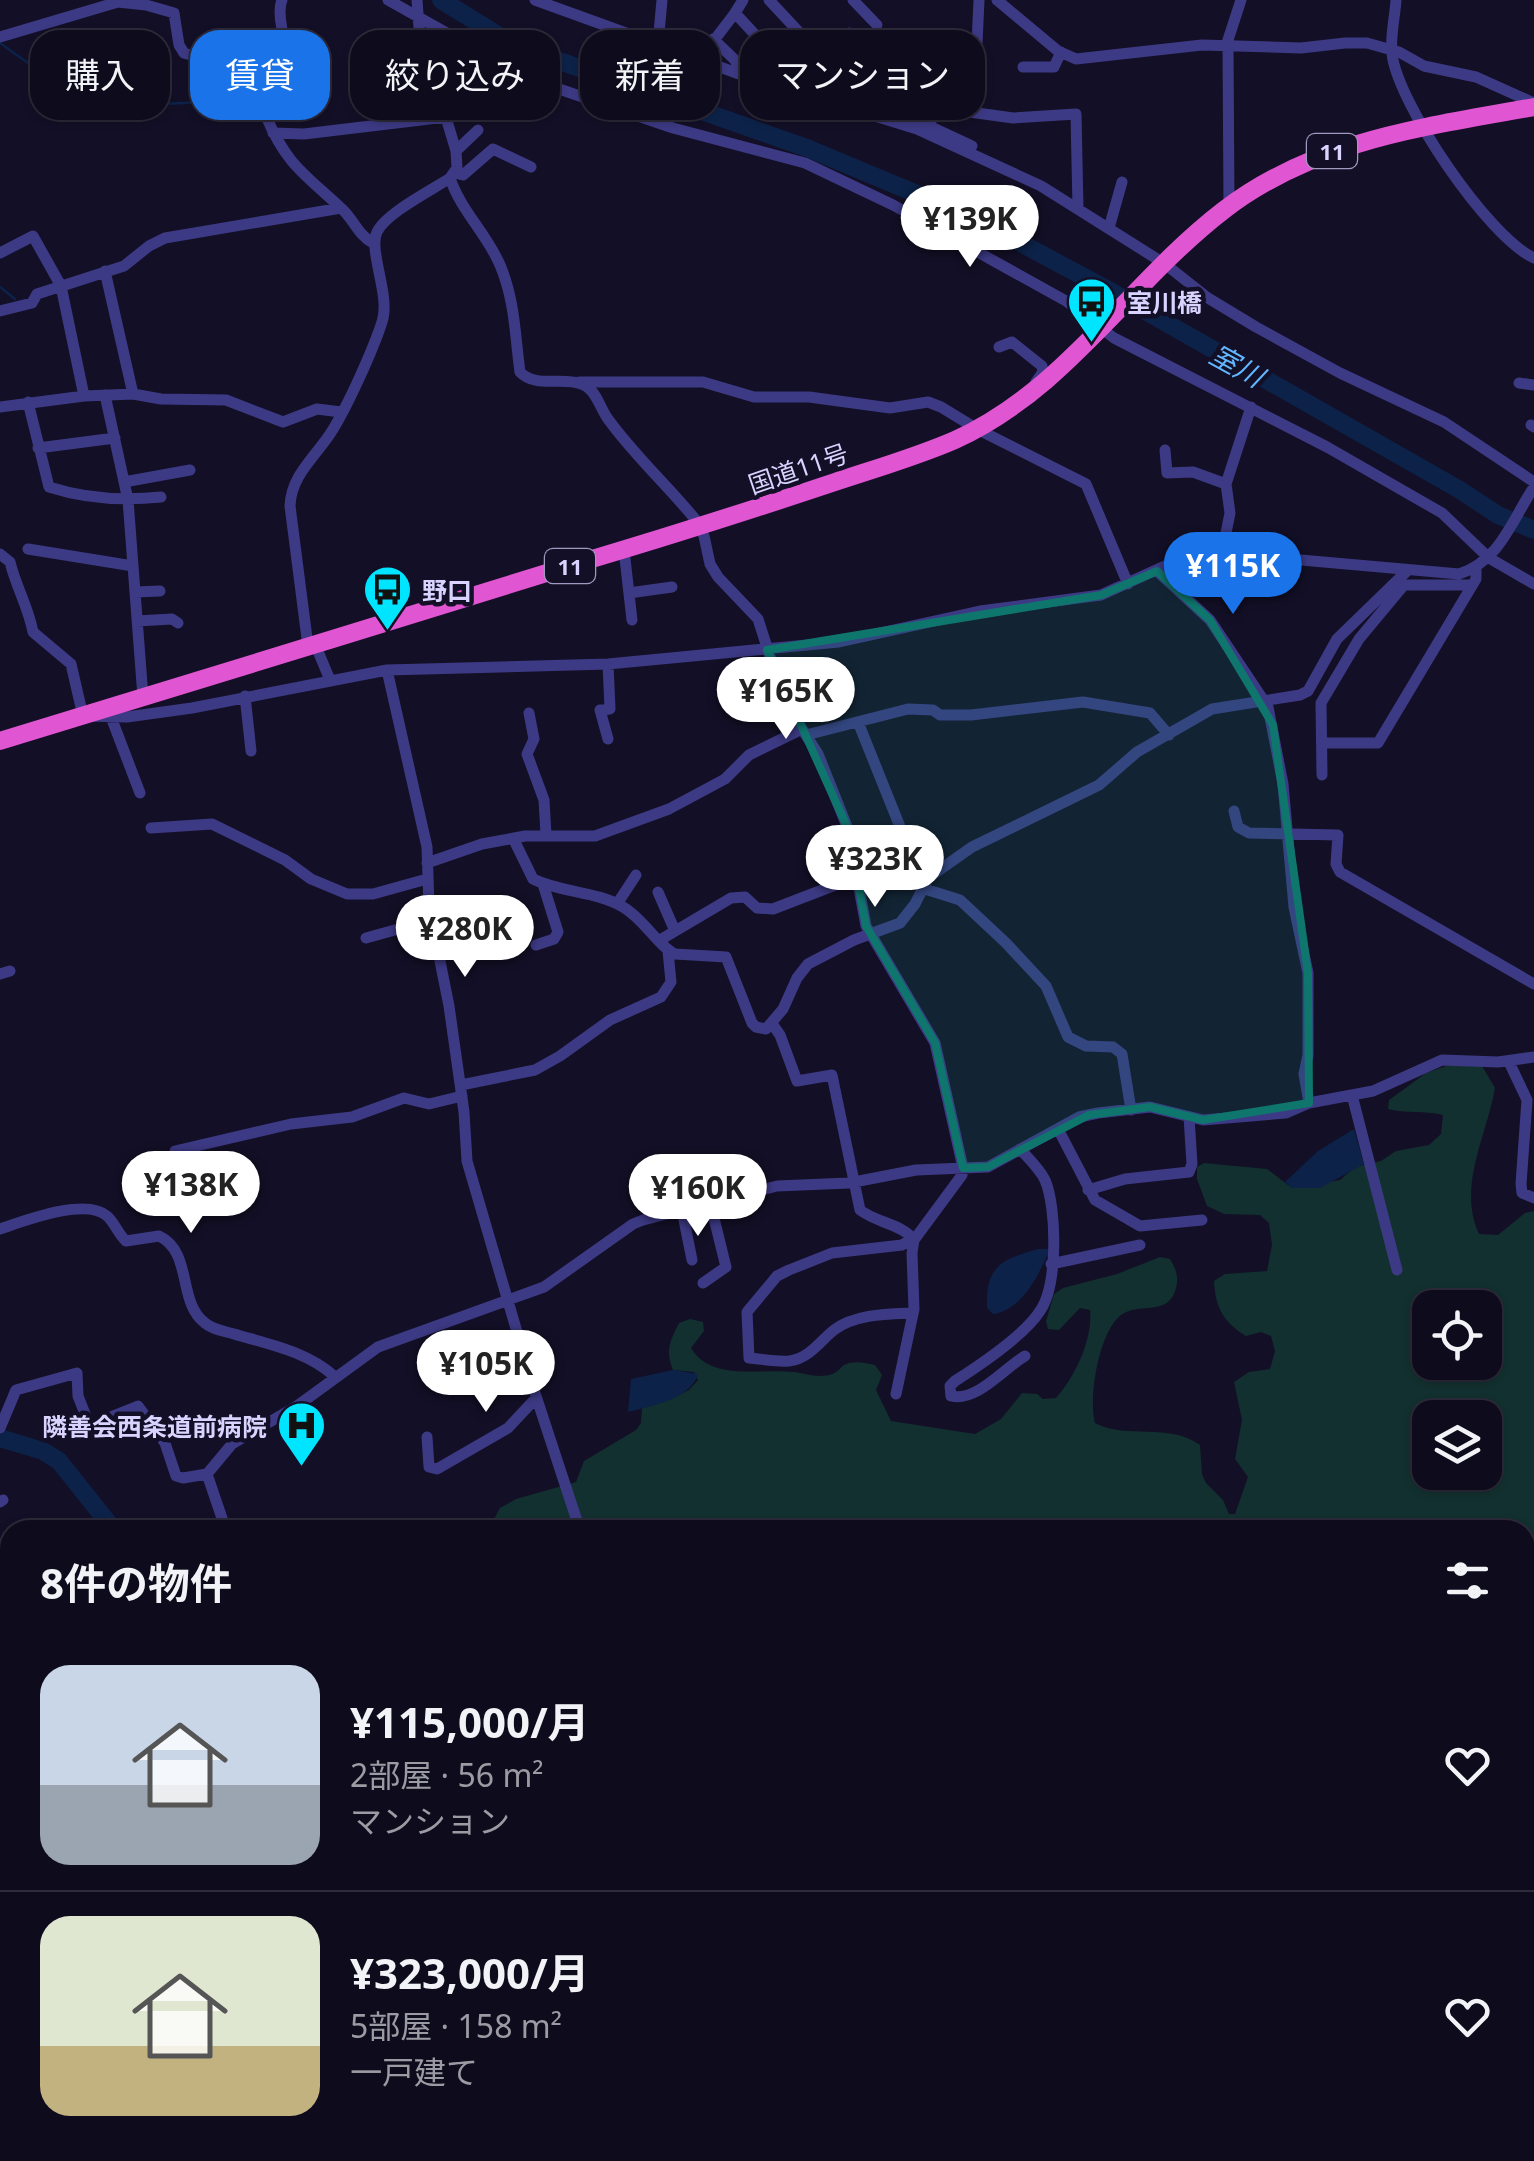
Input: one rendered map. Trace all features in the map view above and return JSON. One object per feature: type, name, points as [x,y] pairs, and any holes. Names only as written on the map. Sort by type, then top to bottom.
[{"type":"highway","name":"国道11号","points":[[0,741],[624,550],[920,454],[977,429],[1034,393],[1164,265],[1230,206],[1266,182],[1324,154],[1372,138],[1534,105]]},
{"type":"street","points":[[281,30],[278,16],[282,0]]},
{"type":"street","points":[[388,0],[417,8],[526,78],[672,128],[769,152],[834,175],[931,224],[1054,294],[1103,328],[1442,513],[1534,584]]},
{"type":"street","points":[[535,0],[618,30]]},
{"type":"street","points":[[660,30],[662,0]]},
{"type":"street","points":[[720,31],[743,0]]},
{"type":"street","points":[[0,554],[10,562],[16,590],[28,604],[33,632],[71,664],[83,716],[111,718],[192,708],[387,670],[608,664],[839,642],[980,611],[1101,594],[1204,555],[1222,553],[1459,574],[1476,568],[1492,555],[1533,487],[1444,422],[1340,374],[1208,298],[1059,189],[854,92],[769,0]]},
{"type":"street","points":[[853,0],[877,24]]},
{"type":"street","points":[[978,30],[979,0]]},
{"type":"street","points":[[997,0],[1060,52],[1086,60],[1190,46],[1300,48],[1345,42],[1392,49],[1424,66],[1462,72],[1519,94],[1534,105]]},
{"type":"street","points":[[1230,206],[1227,46],[1241,0]]},
{"type":"street","points":[[1396,0],[1392,49],[1422,127],[1458,183],[1507,242],[1534,258]]},
{"type":"street","points":[[0,37],[112,3],[173,6],[179,45],[184,53],[190,54]]},
{"type":"street","points":[[735,13],[751,30]]},
{"type":"street","points":[[720,46],[740,71]]},
{"type":"street","points":[[1023,66],[1054,67],[1060,52]]},
{"type":"street","points":[[985,114],[1013,118],[1076,114],[1078,205]]},
{"type":"street","points":[[268,120],[284,155],[341,208],[360,233],[373,242],[378,254],[384,318],[331,432],[299,476],[290,496],[311,645],[330,680]]},
{"type":"street","points":[[274,133],[304,134],[421,120]]},
{"type":"street","points":[[447,120],[456,152],[453,176],[457,199],[492,249],[506,281],[520,372],[533,380],[575,383],[593,392],[610,422],[700,526],[718,578],[758,618],[767,650],[818,754],[848,828],[866,926],[935,1042],[964,1168],[962,1176],[913,1240],[902,1245],[832,1253],[778,1276],[746,1312],[749,1358],[802,1358],[848,1322],[912,1313]]},
{"type":"street","points":[[889,120],[917,129],[1078,205]]},
{"type":"street","points":[[928,124],[931,120]]},
{"type":"street","points":[[456,152],[478,130]]},
{"type":"street","points":[[373,242],[387,220],[453,176],[463,175],[493,148],[531,166]]},
{"type":"street","points":[[1109,228],[1122,182]]},
{"type":"street","points":[[0,312],[32,303],[37,294],[124,266],[155,242],[173,236],[341,208]]},
{"type":"street","points":[[0,253],[33,236],[61,286],[84,396]]},
{"type":"street","points":[[105,271],[133,394]]},
{"type":"street","points":[[999,347],[1012,342],[1042,366],[1034,393]]},
{"type":"street","points":[[575,383],[703,382],[754,397],[809,397],[890,408],[928,402],[941,406],[977,429],[1086,484],[1128,584]]},
{"type":"street","points":[[1518,384],[1534,384]]},
{"type":"street","points":[[105,394],[128,500],[143,698]]},
{"type":"street","points":[[0,407],[133,394],[161,399],[226,400],[283,422],[316,409],[341,412]]},
{"type":"street","points":[[28,402],[49,487],[80,497],[161,497]]},
{"type":"street","points":[[1222,553],[1230,513],[1226,484],[1251,407]]},
{"type":"street","points":[[38,448],[115,438]]},
{"type":"street","points":[[1165,450],[1167,473],[1192,472],[1226,484]]},
{"type":"street","points":[[124,482],[190,470]]},
{"type":"street","points":[[28,549],[133,566]]},
{"type":"street","points":[[624,550],[632,620]]},
{"type":"street","points":[[1323,743],[1378,743],[1476,579],[1476,568]]},
{"type":"street","points":[[1157,570],[1210,620],[1268,707],[1279,755],[1294,908],[1308,973],[1308,1055],[1304,1074],[1309,1103]]},
{"type":"street","points":[[664,945],[694,956],[726,957],[752,1023],[756,1028],[766,1029],[773,1025],[808,964],[900,923],[916,904],[923,884],[972,848],[1099,785],[1137,752],[1212,709],[1300,696],[1308,691],[1337,639],[1407,570]]},
{"type":"street","points":[[1322,775],[1321,703],[1358,639],[1404,585],[1471,585]]},
{"type":"street","points":[[629,592],[672,587]]},
{"type":"street","points":[[135,592],[160,591]]},
{"type":"street","points":[[137,621],[172,619],[178,623]]},
{"type":"street","points":[[608,664],[610,708],[600,710],[608,739]]},
{"type":"street","points":[[387,670],[427,846],[431,920],[461,1090],[467,1161],[536,1398],[577,1520]]},
{"type":"street","points":[[245,696],[251,751]]},
{"type":"street","points":[[427,863],[482,844],[525,836],[595,836],[669,809],[725,779],[749,756],[804,732],[908,709],[971,715],[1092,702],[1150,713],[1168,734]]},
{"type":"street","points":[[529,713],[534,739],[527,754],[544,800],[546,835]]},
{"type":"street","points":[[111,718],[140,792]]},
{"type":"street","points":[[858,722],[923,884],[928,890],[960,900],[1006,943],[1046,986],[1068,1037],[1086,1046],[1113,1047],[1122,1054],[1131,1110]]},
{"type":"street","points":[[1234,811],[1238,827],[1249,833],[1338,835],[1336,864],[1340,872],[1534,984]]},
{"type":"street","points":[[151,828],[212,824],[285,860],[311,879],[347,894],[373,894],[427,879]]},
{"type":"street","points":[[175,1151],[291,1124],[352,1117],[404,1098],[428,1104],[461,1090],[536,1070],[610,1020],[662,997],[670,982],[664,945],[649,926],[617,904],[543,884],[528,872],[514,840]]},
{"type":"street","points":[[617,904],[636,875]]},
{"type":"street","points":[[664,945],[675,930],[731,898],[745,898],[757,908],[773,909],[856,877]]},
{"type":"street","points":[[536,945],[554,939],[558,932],[543,884]]},
{"type":"street","points":[[658,892],[675,930]]},
{"type":"street","points":[[366,938],[431,920]]},
{"type":"street","points":[[773,1025],[797,1081],[832,1075],[860,1210],[870,1218],[906,1230],[913,1240],[912,1313],[896,1394]]},
{"type":"street","points":[[103,1420],[138,1406],[166,1443],[176,1476],[207,1474],[232,1444],[297,1406],[378,1347],[544,1286],[633,1224],[776,1186],[853,1182],[916,1170],[988,1166],[1089,1115],[1150,1107],[1204,1120],[1286,1113],[1309,1103],[1373,1090],[1442,1060],[1509,1062],[1534,1057]]},
{"type":"street","points":[[1509,1062],[1528,1100],[1520,1184],[1522,1193],[1534,1198]]},
{"type":"street","points":[[1352,1095],[1397,1270]]},
{"type":"street","points":[[1088,1190],[1134,1178],[1189,1172],[1189,1118]]},
{"type":"street","points":[[1058,1128],[1095,1200],[1140,1226],[1202,1220]]},
{"type":"street","points":[[1020,1149],[1039,1170],[1051,1197],[1051,1264],[1041,1310],[1000,1349],[955,1381],[950,1386],[950,1396],[964,1398],[974,1393],[1025,1356]]},
{"type":"street","points":[[703,1283],[726,1267],[710,1202]]},
{"type":"street","points":[[0,1229],[65,1210],[92,1210],[109,1217],[126,1241],[159,1236],[173,1246],[190,1301],[202,1321],[210,1327],[313,1360],[335,1377]]},
{"type":"street","points":[[682,1210],[692,1260]]},
{"type":"street","points":[[1051,1264],[1140,1244]]},
{"type":"street","points":[[0,1428],[14,1392],[77,1373],[78,1396],[87,1419]]},
{"type":"street","points":[[0,1386],[14,1392]]},
{"type":"street","points":[[427,1436],[431,1470],[508,1428],[536,1398]]},
{"type":"street","points":[[461,1453],[468,1469]]},
{"type":"street","points":[[207,1474],[223,1520]]},
{"type":"highlighted area","points":[[1157,571],[1210,620],[1273,725],[1308,973],[1309,1103],[1203,1120],[1150,1107],[1089,1115],[988,1167],[963,1168],[935,1043],[866,926],[848,829],[767,650],[1101,595]]},
{"type":"green space","points":[[1455,1063],[1482,1066],[1495,1088],[1476,1161],[1471,1198],[1479,1234],[1498,1235],[1525,1213],[1534,1211],[1534,1520],[493,1520],[500,1508],[516,1499],[576,1482],[584,1461],[636,1430],[642,1408],[689,1390],[698,1380],[694,1372],[673,1370],[669,1357],[679,1323],[690,1319],[703,1322],[704,1331],[691,1348],[711,1366],[724,1369],[822,1376],[852,1363],[875,1365],[882,1375],[876,1390],[891,1421],[975,1434],[1001,1419],[1022,1393],[1056,1398],[1076,1369],[1089,1333],[1090,1310],[1080,1308],[1059,1330],[1048,1329],[1046,1321],[1054,1294],[1160,1257],[1170,1259],[1177,1277],[1173,1297],[1161,1306],[1131,1310],[1115,1321],[1098,1364],[1093,1397],[1095,1423],[1121,1430],[1175,1434],[1200,1445],[1206,1483],[1223,1500],[1229,1514],[1235,1514],[1248,1477],[1235,1459],[1242,1420],[1234,1382],[1249,1372],[1270,1369],[1275,1351],[1271,1336],[1261,1332],[1246,1336],[1226,1320],[1216,1299],[1214,1281],[1225,1274],[1267,1271],[1272,1245],[1269,1223],[1260,1215],[1224,1214],[1207,1206],[1197,1167],[1204,1163],[1267,1169],[1292,1188],[1340,1180],[1355,1167],[1381,1161],[1396,1151],[1429,1145],[1441,1134],[1443,1115],[1388,1109],[1389,1100],[1426,1073]]},
{"type":"water","points":[[1354,1129],[1364,1164],[1320,1188],[1292,1188],[1285,1182],[1318,1151]]},
{"type":"water","points":[[1038,1249],[1049,1252],[1028,1290],[1012,1306],[993,1314],[987,1308],[987,1294],[998,1266]]},
{"type":"water","points":[[673,1370],[698,1374],[694,1383],[679,1395],[628,1412],[631,1379]]},
{"type":"waterway","name":"室川","points":[[441,0],[514,45],[807,148],[972,217],[1112,292],[1498,515],[1534,530]]},
{"type":"waterway","points":[[0,43],[50,77],[92,96],[137,104],[190,102]]},
{"type":"waterway","points":[[0,287],[15,299]]},
{"type":"waterway","points":[[0,1438],[43,1451],[59,1461],[106,1520]]},
{"type":"place","name":"室川橋","points":[[1092,344]]},
{"type":"place","name":"野口","points":[[387,632]]},
{"type":"place","name":"隣善会西条道前病院","points":[[302,1468]]}]
